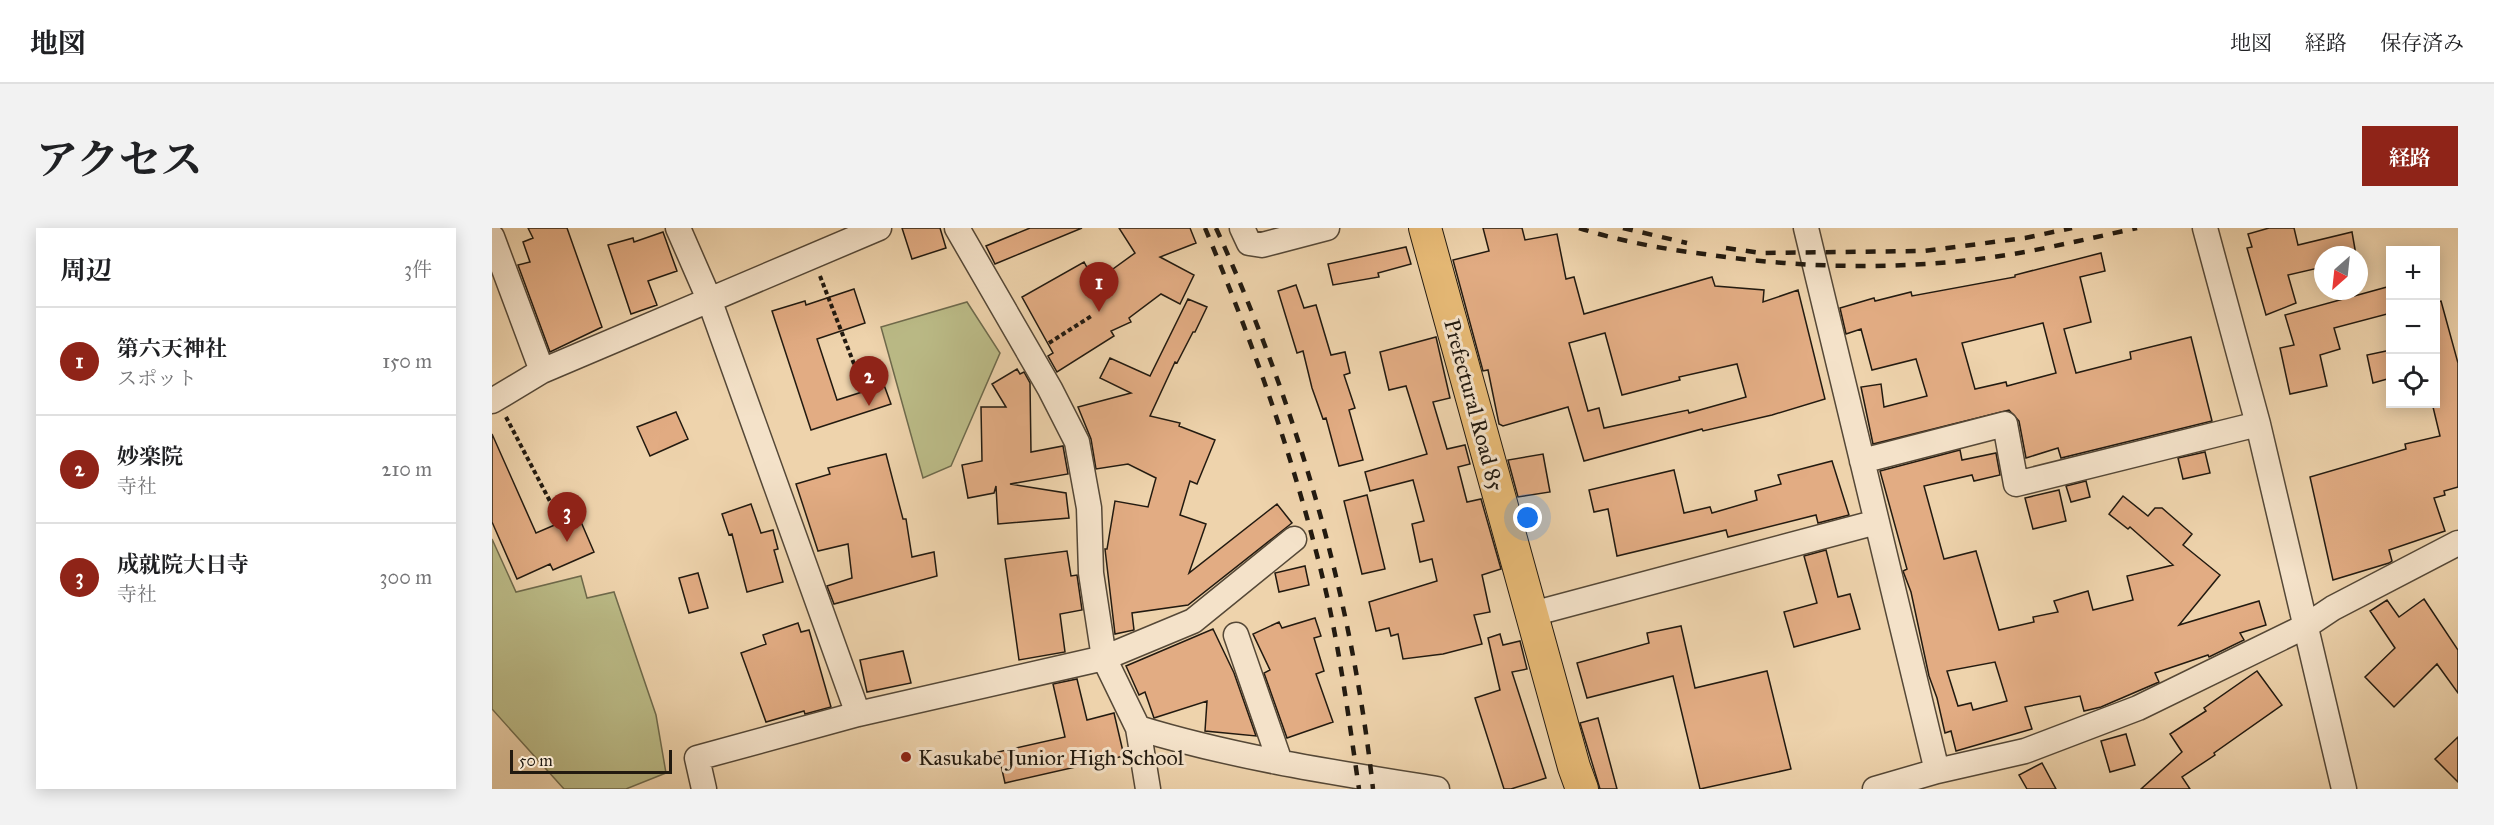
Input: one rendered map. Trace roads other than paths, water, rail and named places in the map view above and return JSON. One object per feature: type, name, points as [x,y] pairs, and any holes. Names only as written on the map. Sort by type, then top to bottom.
[{"type":"main road","name":"Prefectural Road 85","points":[[1425,228],[1582,789]]},
{"type":"street","points":[[678,228],[709,300],[858,714]]},
{"type":"street","points":[[498,407],[542,371],[879,228]]},
{"type":"street","points":[[957,228],[1077,442],[1089,508],[1091,573],[1104,658],[1138,728],[1148,789]]},
{"type":"street","points":[[1242,228],[1249,243],[1262,245],[1327,228]]},
{"type":"street","points":[[1806,228],[1937,771]]},
{"type":"street","points":[[2205,228],[2258,424],[2344,789]]},
{"type":"street","points":[[492,237],[542,371]]},
{"type":"street","points":[[1862,461],[2005,424],[2016,484],[2258,424]]},
{"type":"street","points":[[1532,614],[1877,522]]},
{"type":"street","points":[[704,789],[697,758],[858,714],[1104,658],[1194,621],[1294,539]]},
{"type":"street","points":[[1875,789],[1937,771],[2025,751],[2138,708],[2306,626],[2332,608],[2458,543]]},
{"type":"street","points":[[1236,635],[1280,762]]},
{"type":"street","points":[[1138,728],[1188,743],[1280,762],[1437,789]]},
{"type":"railway","points":[[1205,228],[1259,367],[1305,509],[1334,628],[1359,789]]},
{"type":"railway","points":[[1216,228],[1271,363],[1317,502],[1351,645],[1364,717],[1373,789]]},
{"type":"railway","points":[[1579,228],[1625,241],[1688,252],[1785,263],[1867,266],[1990,258],[2137,228]]},
{"type":"railway","points":[[1623,228],[1687,243]]},
{"type":"railway","points":[[1726,248],[1761,253],[1924,251],[2025,238],[2072,228]]},
{"type":"place","name":"第六天神社","points":[[1099,312]]},
{"type":"place","name":"妙楽院","points":[[869,406]]},
{"type":"place","name":"成就院大日寺","points":[[567,542]]},
{"type":"place","name":"Kasukabe Junior High School","points":[[906,757]]}]
